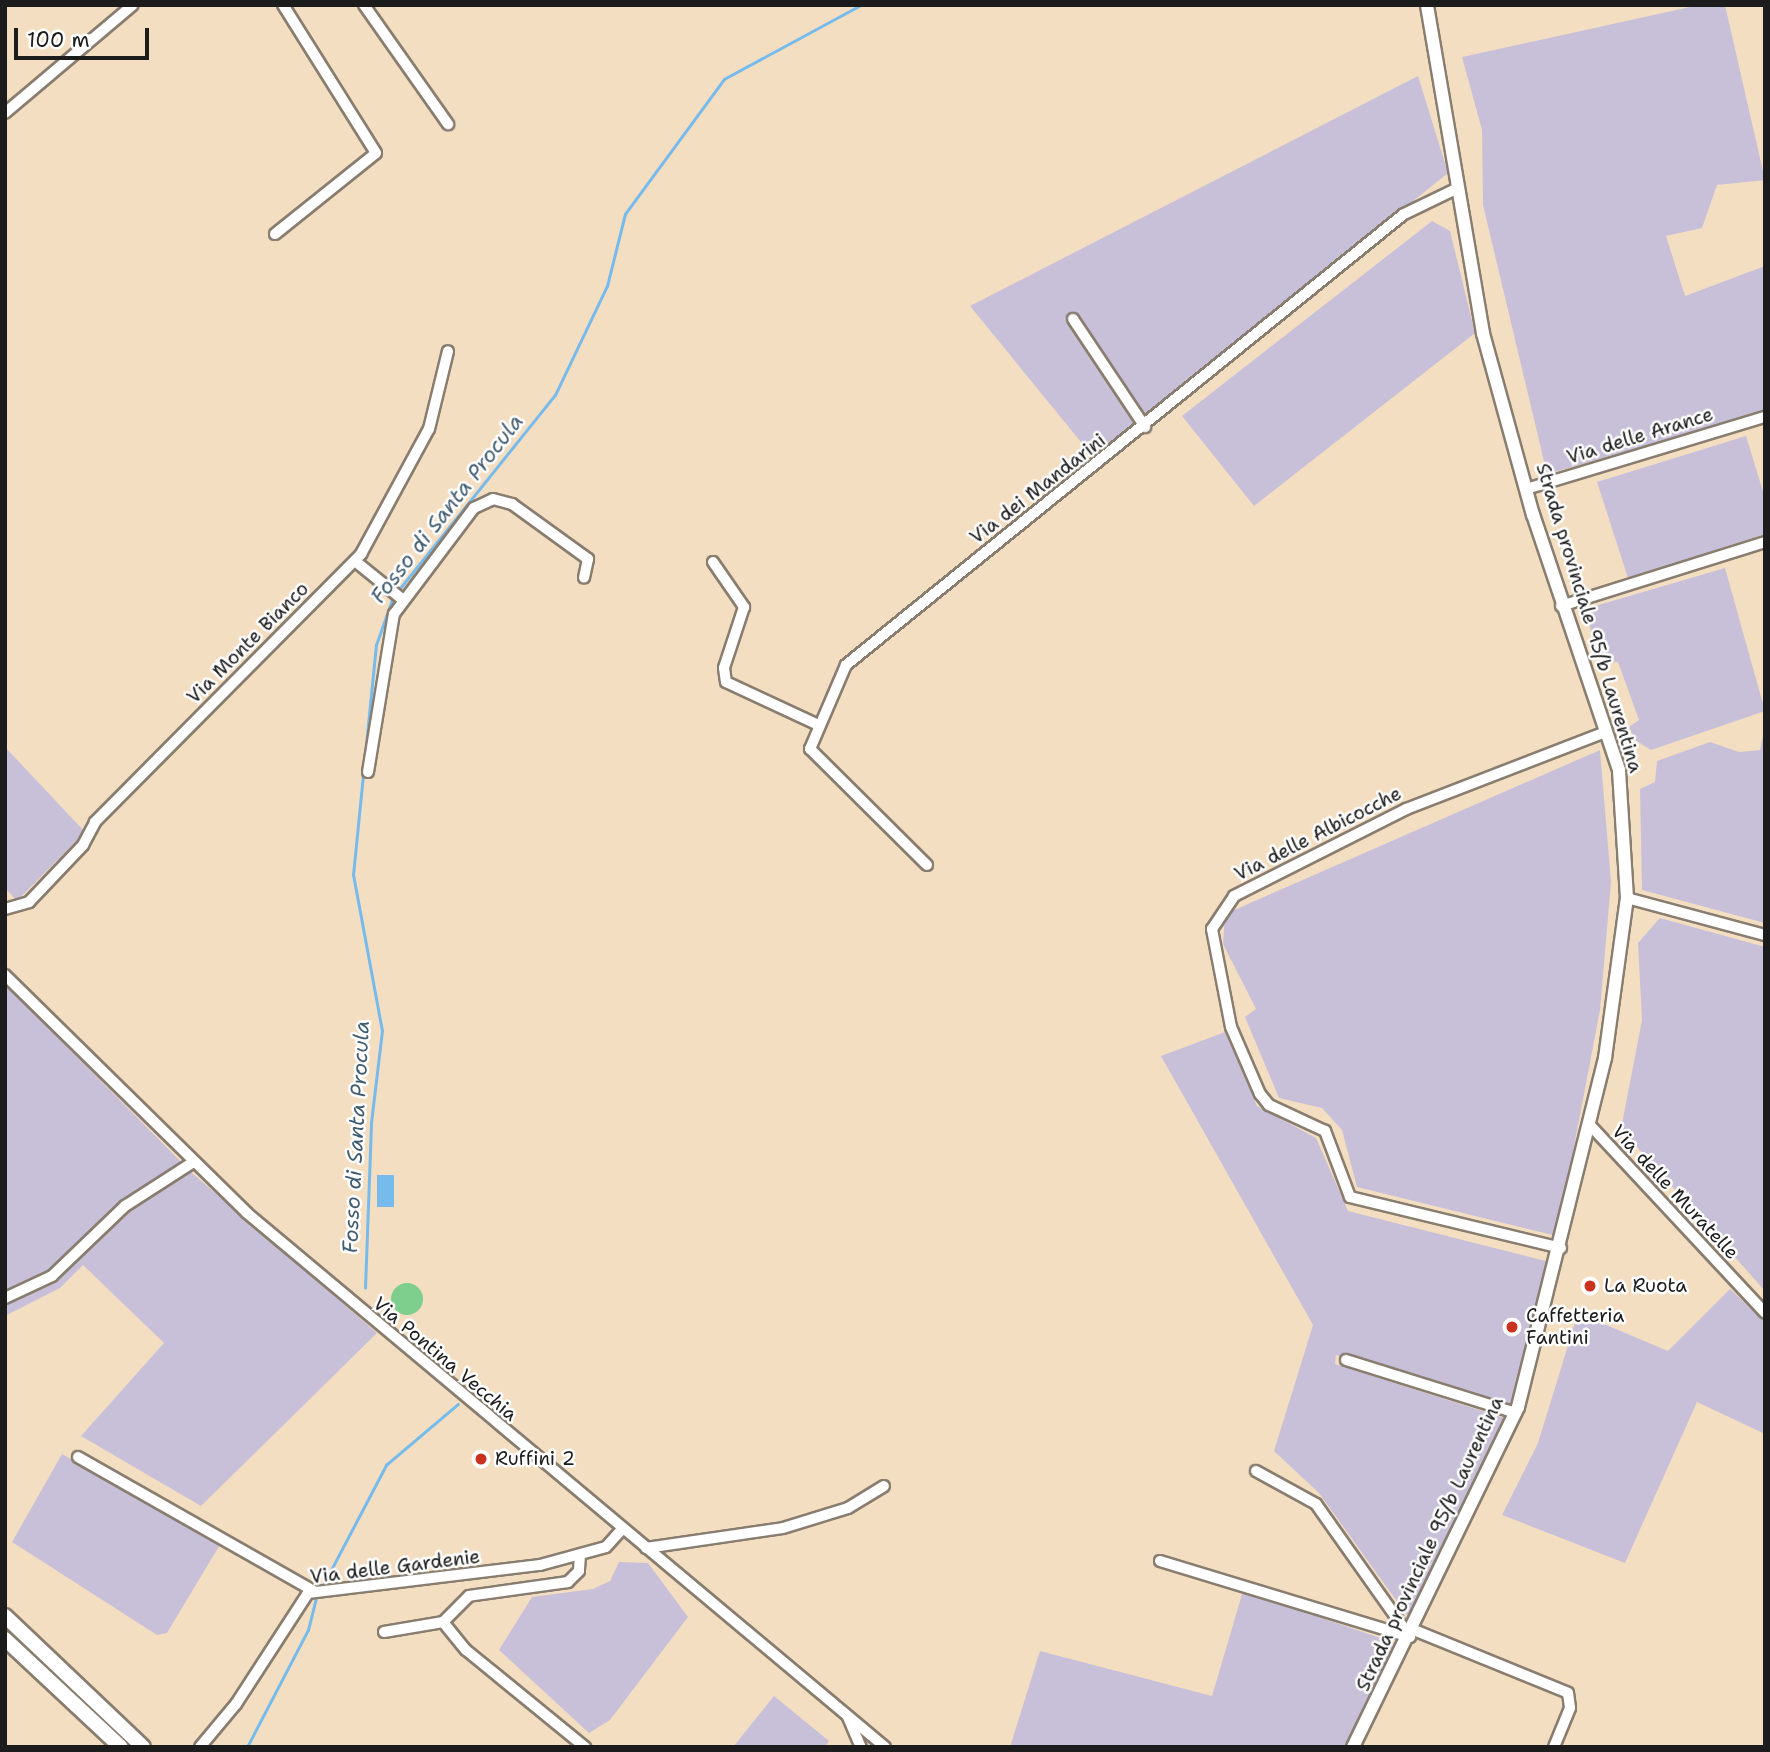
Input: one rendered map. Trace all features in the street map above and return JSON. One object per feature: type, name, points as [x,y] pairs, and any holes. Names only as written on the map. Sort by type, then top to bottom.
[{"type":"highway","points":[[5,1616],[143,1747]]},
{"type":"highway","points":[[5,1639],[121,1747]]},
{"type":"main road","name":"Strada provinciale 95/b Laurentina","points":[[1353,1747],[1412,1633],[1516,1413],[1561,1248],[1615,1004],[1627,898],[1624,798],[1606,732],[1561,606],[1526,489],[1473,292],[1427,5]]},
{"type":"street","points":[[5,113],[133,5]]},
{"type":"street","points":[[275,234],[376,153],[283,5]]},
{"type":"street","points":[[364,5],[448,124]]},
{"type":"street","name":"Via dei Mandarini","points":[[816,724],[857,653],[1145,427],[1409,211],[1458,188]]},
{"type":"street","points":[[1073,319],[1145,427]]},
{"type":"street","name":"Via Monte Bianco","points":[[5,909],[29,902],[83,845],[95,822],[355,561],[429,429],[448,351]]},
{"type":"street","name":"Via delle Arance","points":[[1526,489],[1765,417]]},
{"type":"street","points":[[368,772],[385,646],[402,599],[471,511],[493,499],[510,503],[588,559],[584,578]]},
{"type":"street","points":[[1561,606],[1765,542]]},
{"type":"street","points":[[355,561],[402,599]]},
{"type":"street","points":[[713,562],[745,610],[724,679],[816,724],[812,751],[927,865]]},
{"type":"street","name":"Via delle Albicocche","points":[[1561,1248],[1350,1197],[1325,1131],[1272,1107],[1260,1094],[1231,1027],[1212,929],[1234,896],[1405,809],[1606,732]]},
{"type":"street","points":[[1627,898],[1765,935]]},
{"type":"street","name":"Via Pontina Vecchia","points":[[5,975],[192,1163],[622,1529],[884,1747]]},
{"type":"street","name":"Via delle Muratelle","points":[[1589,1124],[1765,1313]]},
{"type":"street","points":[[5,1298],[52,1276],[125,1206],[192,1163]]},
{"type":"street","points":[[1346,1360],[1516,1413]]},
{"type":"street","points":[[78,1457],[314,1591]]},
{"type":"street","points":[[1256,1471],[1319,1507],[1412,1633]]},
{"type":"street","points":[[646,1548],[783,1528],[848,1508],[884,1486]]},
{"type":"street","name":"Via delle Gardenie","points":[[200,1747],[236,1704],[293,1608],[314,1591],[520,1569],[580,1555],[611,1544],[622,1529]]},
{"type":"street","points":[[384,1632],[443,1622],[469,1596],[568,1581],[579,1571],[580,1555]]},
{"type":"street","points":[[1160,1561],[1412,1633],[1568,1693],[1570,1708],[1553,1747]]},
{"type":"street","points":[[443,1622],[466,1650],[585,1747]]},
{"type":"street","points":[[846,1713],[861,1747]]},
{"type":"shaded area","points":[[1699,5],[1725,5],[1765,180],[1717,185],[1702,228],[1666,236],[1685,296],[1765,266],[1765,412],[1547,474],[1483,205],[1482,130],[1462,57]]},
{"type":"shaded area","points":[[1418,76],[1448,173],[1094,458],[970,306]]},
{"type":"shaded area","points":[[1432,221],[1450,231],[1475,333],[1254,506],[1182,416]]},
{"type":"shaded area","points":[[1746,436],[1765,498],[1765,534],[1628,578],[1597,482]]},
{"type":"shaded area","points":[[1725,568],[1765,711],[1651,750],[1635,740],[1629,727],[1639,720],[1618,662],[1600,663],[1585,609]]},
{"type":"shaded area","points":[[1765,727],[1765,923],[1642,890],[1640,789],[1655,782],[1657,761],[1710,742],[1739,752],[1760,750]]},
{"type":"shaded area","points":[[5,747],[85,832],[17,901],[5,888]]},
{"type":"shaded area","points":[[1600,750],[1611,882],[1600,1010],[1557,1236],[1357,1187],[1342,1130],[1322,1108],[1279,1098],[1245,1017],[1256,1009],[1223,944],[1225,914]]},
{"type":"shaded area","points":[[1660,918],[1765,947],[1765,1291],[1621,1129],[1642,1020],[1638,943]]},
{"type":"shaded area","points":[[5,984],[192,1173],[377,1333],[201,1506],[81,1436],[164,1343],[83,1265],[60,1288],[5,1316]]},
{"type":"shaded area","points":[[1225,1032],[1257,1106],[1316,1138],[1348,1211],[1558,1264],[1522,1408],[1336,1355],[1335,1364],[1504,1418],[1411,1621],[1319,1493],[1274,1451],[1313,1325],[1161,1056]]},
{"type":"shaded area","points":[[1730,1289],[1765,1322],[1765,1434],[1697,1402],[1625,1563],[1502,1515],[1538,1443],[1578,1313],[1668,1351]]},
{"type":"shaded area","points":[[62,1454],[221,1543],[167,1633],[157,1635],[12,1542]]},
{"type":"shaded area","points":[[619,1562],[648,1563],[688,1617],[610,1720],[589,1733],[499,1650],[532,1597],[593,1589],[610,1581]]},
{"type":"shaded area","points":[[1243,1591],[1398,1644],[1346,1747],[1010,1747],[1040,1651],[1212,1696]]},
{"type":"shaded area","points":[[774,1696],[829,1741],[825,1747],[733,1747]]},
{"type":"green space","points":[[407,1283],[419,1287],[423,1299],[419,1311],[407,1315],[395,1311],[391,1299],[395,1287]]},
{"type":"water","points":[[377,1175],[394,1175],[394,1207],[377,1207]]},
{"type":"waterway","name":"Fosso di Santa Procula","points":[[397,592],[555,395],[607,286],[625,214],[724,79],[861,5]]},
{"type":"waterway","name":"Fosso di Santa Procula","points":[[365,1288],[371,1123],[382,1031],[353,875],[376,645],[393,597]]},
{"type":"waterway","name":"Fosso di Santa Procula","points":[[321,1589],[386,1465],[458,1404]]},
{"type":"waterway","name":"Fosso di Santa Procula","points":[[247,1747],[308,1630],[317,1595]]},
{"type":"place","name":"La Ruota","points":[[1590,1286]]},
{"type":"place","name":"Caffetteria Fantini","points":[[1512,1327]]},
{"type":"place","name":"Ruffini 2","points":[[481,1459]]}]
